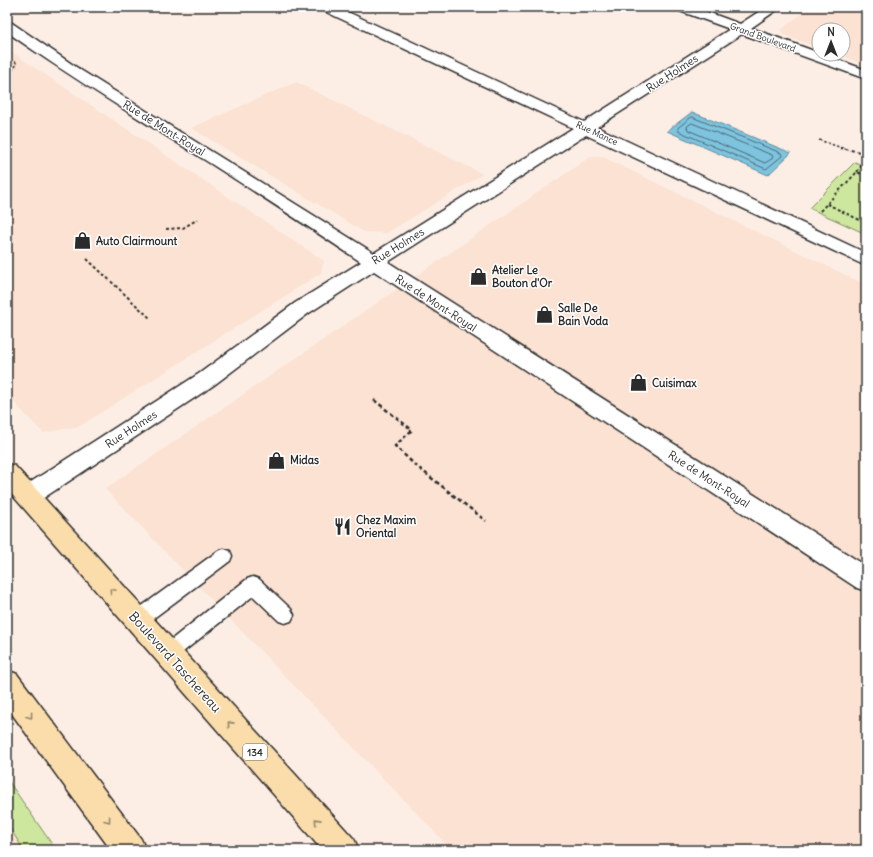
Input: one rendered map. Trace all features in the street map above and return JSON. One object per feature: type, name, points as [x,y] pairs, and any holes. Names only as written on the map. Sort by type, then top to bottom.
[{"type":"main road","name":"Boulevard Taschereau","points":[[7,473],[343,850]]},
{"type":"main road","points":[[7,684],[130,850]]},
{"type":"street","name":"Rue Mance","points":[[327,7],[866,260]]},
{"type":"street","name":"Grand Boulevard","points":[[682,7],[866,74]]},
{"type":"street","name":"Rue Holmes","points":[[28,496],[207,379],[302,308],[775,7]]},
{"type":"street","name":"Rue de Mont-Royal","points":[[7,26],[84,78],[292,208],[373,262],[866,580]]},
{"type":"lane","points":[[137,620],[224,556]]},
{"type":"lane","points":[[167,654],[253,585],[285,616]]},
{"type":"path","points":[[7,78],[17,64],[12,58]]},
{"type":"path","points":[[819,140],[841,148],[866,153]]},
{"type":"path","points":[[817,214],[857,172],[866,159]]},
{"type":"path","points":[[857,172],[866,176]]},
{"type":"path","points":[[827,204],[866,223]]},
{"type":"path","points":[[166,229],[183,228],[198,219]]},
{"type":"path","points":[[86,259],[150,318]]},
{"type":"path","points":[[374,400],[412,430],[394,446],[415,465],[486,520]]},
{"type":"shaded area","points":[[810,7],[866,7],[866,65],[851,60],[851,22],[811,22],[811,45],[783,35],[781,30]]},
{"type":"shaded area","points":[[7,49],[324,261],[321,273],[80,426],[43,433],[7,395]]},
{"type":"shaded area","points":[[296,82],[483,174],[387,233],[364,232],[191,128]]},
{"type":"shaded area","points":[[590,157],[603,157],[866,285],[866,850],[452,850],[105,489]]},
{"type":"shaded area","points":[[7,815],[30,850],[7,850]]},
{"type":"green space","points":[[855,162],[866,167],[866,234],[809,208]]},
{"type":"green space","points":[[7,779],[56,850],[24,850],[7,824]]},
{"type":"water","points":[[692,112],[791,153],[768,175],[667,131]]},
{"type":"place","name":"Auto Clairmount","points":[[83,241]]},
{"type":"place","name":"Atelier Le Bouton d'Or","points":[[479,276]]},
{"type":"place","name":"Salle De Bain Voda","points":[[545,314]]},
{"type":"place","name":"Cuisimax","points":[[639,383]]},
{"type":"place","name":"Midas","points":[[277,460]]},
{"type":"place","name":"Chez Maxim Oriental","points":[[343,526]]}]
